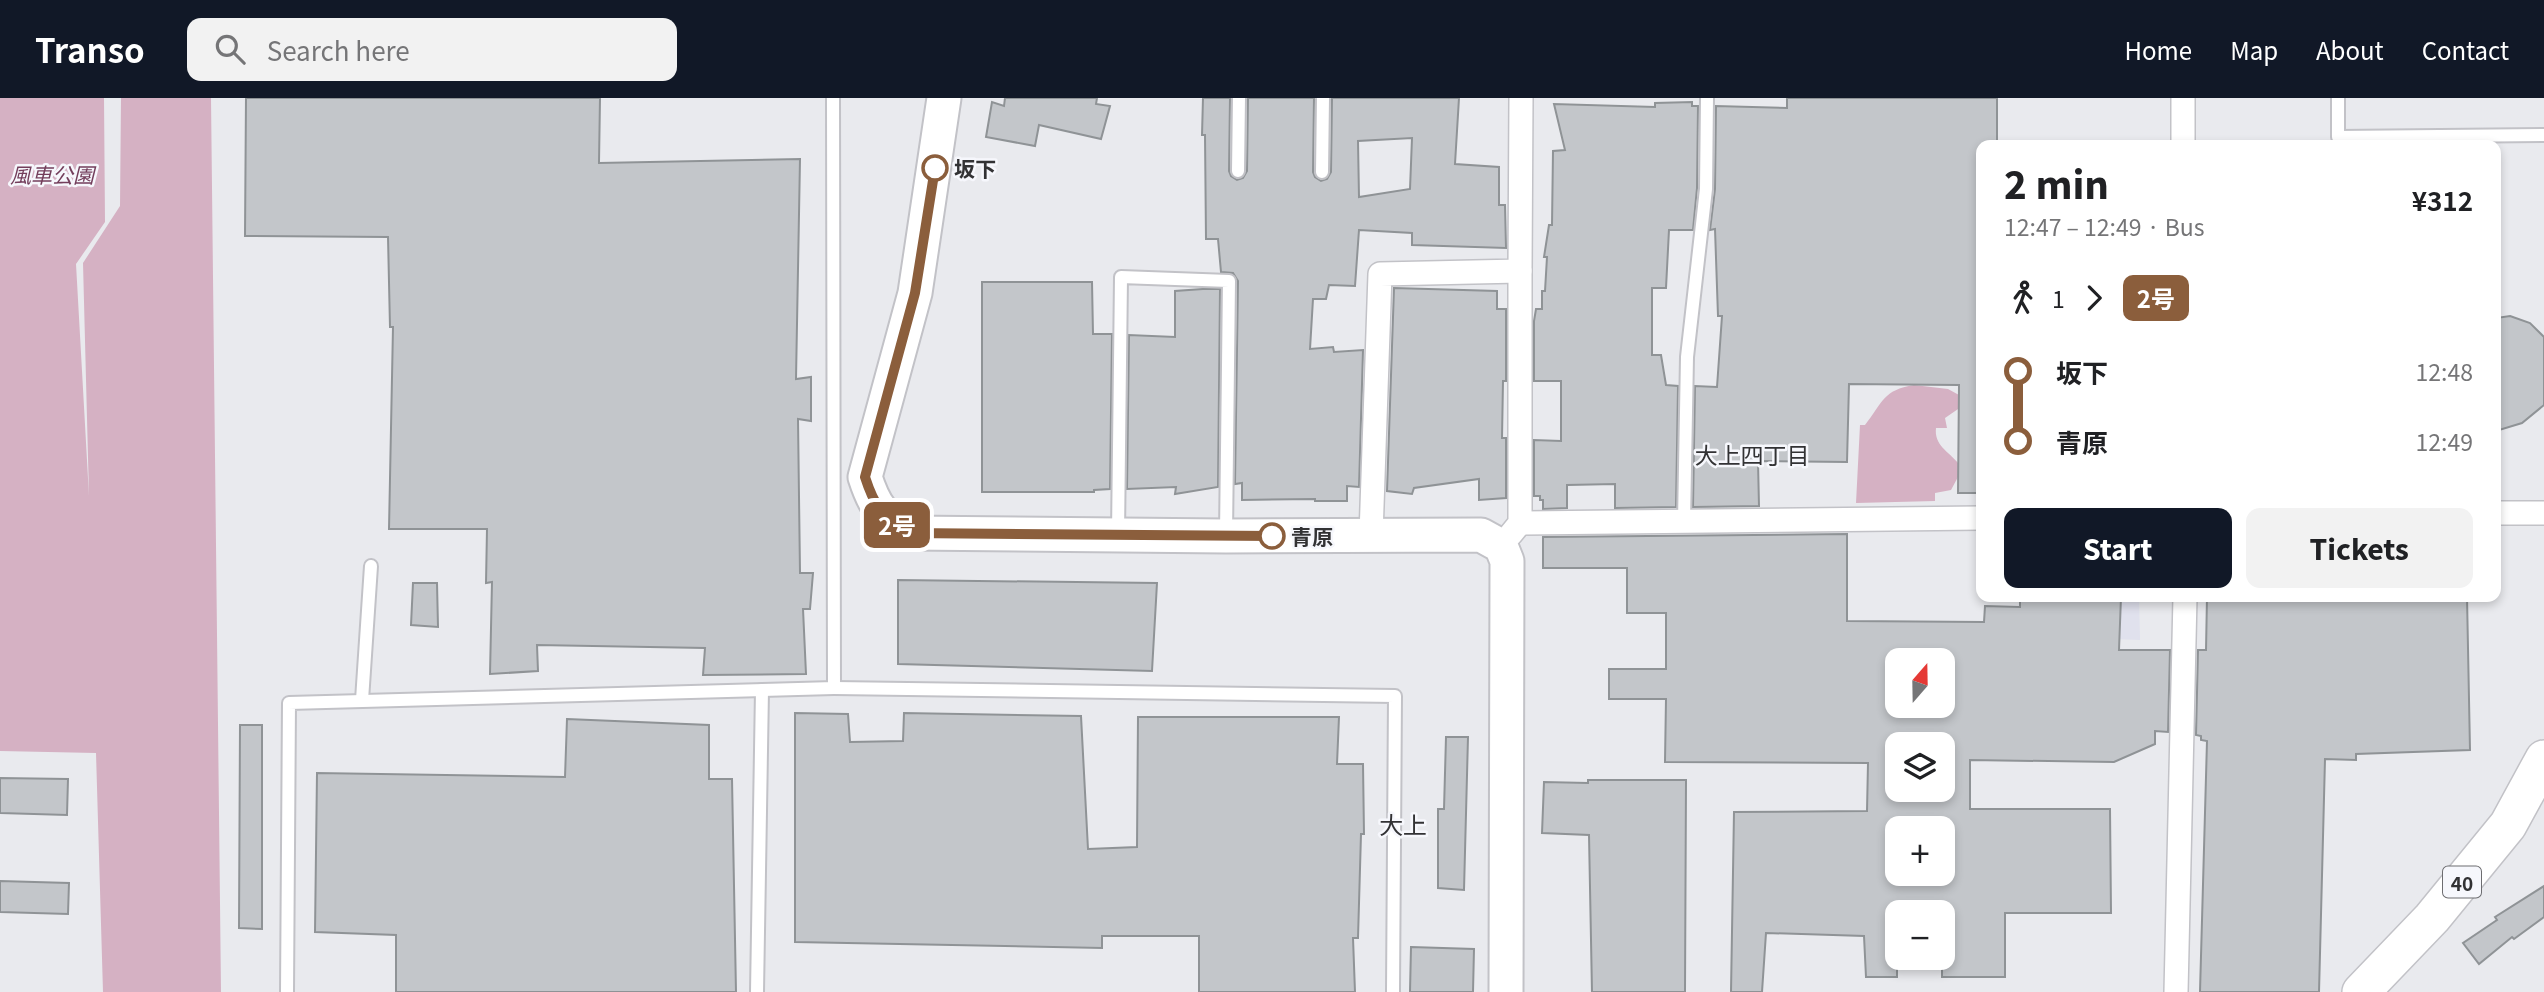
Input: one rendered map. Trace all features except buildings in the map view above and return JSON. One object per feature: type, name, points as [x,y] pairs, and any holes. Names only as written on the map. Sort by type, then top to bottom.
[{"type":"main road","name":"40","points":[[2361,992],[2432,918],[2508,825],[2544,759]]},
{"type":"street","points":[[944,98],[915,293],[865,477],[873,502],[885,517],[908,533],[1511,535],[1684,522],[1976,519]]},
{"type":"street","points":[[1506,992],[1507,561],[1511,535],[1520,271],[1521,98]]},
{"type":"street","points":[[2183,98],[2183,140]]},
{"type":"street","points":[[1371,535],[1380,274],[1520,271]]},
{"type":"street","points":[[2501,513],[2544,513]]},
{"type":"street","points":[[2176,992],[2185,602]]},
{"type":"lane","points":[[833,98],[834,688]]},
{"type":"lane","points":[[1238,171],[1239,98]]},
{"type":"lane","points":[[1322,172],[1323,98]]},
{"type":"lane","points":[[1684,522],[1687,357],[1706,189],[1707,98]]},
{"type":"lane","points":[[2338,98],[2338,136],[2544,135]]},
{"type":"lane","points":[[1118,534],[1121,277],[1229,281],[1226,536]]},
{"type":"lane","points":[[362,700],[371,566]]},
{"type":"lane","points":[[287,992],[289,703],[834,688],[1395,696],[1394,992]]},
{"type":"lane","points":[[757,992],[762,690]]},
{"type":"shaded area","points":[[2063,602],[2139,602],[2140,640],[2062,637]]},
{"type":"green space","name":"風車公園","points":[[0,98],[104,98],[105,222],[76,264],[89,496],[83,263],[120,206],[121,98],[211,98],[221,992],[103,992],[96,753],[0,751]]},
{"type":"green space","points":[[1914,385],[1948,389],[1959,395],[1961,407],[1945,418],[1947,428],[1936,428],[1939,443],[1958,463],[1958,477],[1951,490],[1935,493],[1935,501],[1856,503],[1860,425],[1865,425],[1890,394]]},
{"type":"bus line","name":"2号","points":[[935,168],[915,293],[865,477],[873,502],[885,517],[908,533],[1272,536]]},
{"type":"place","name":"坂下","points":[[935,168]]},
{"type":"place","name":"青原","points":[[1272,536]]},
{"type":"district","name":"大上四丁目","points":[[1752,454]]},
{"type":"district","name":"大上","points":[[1403,823]]}]
